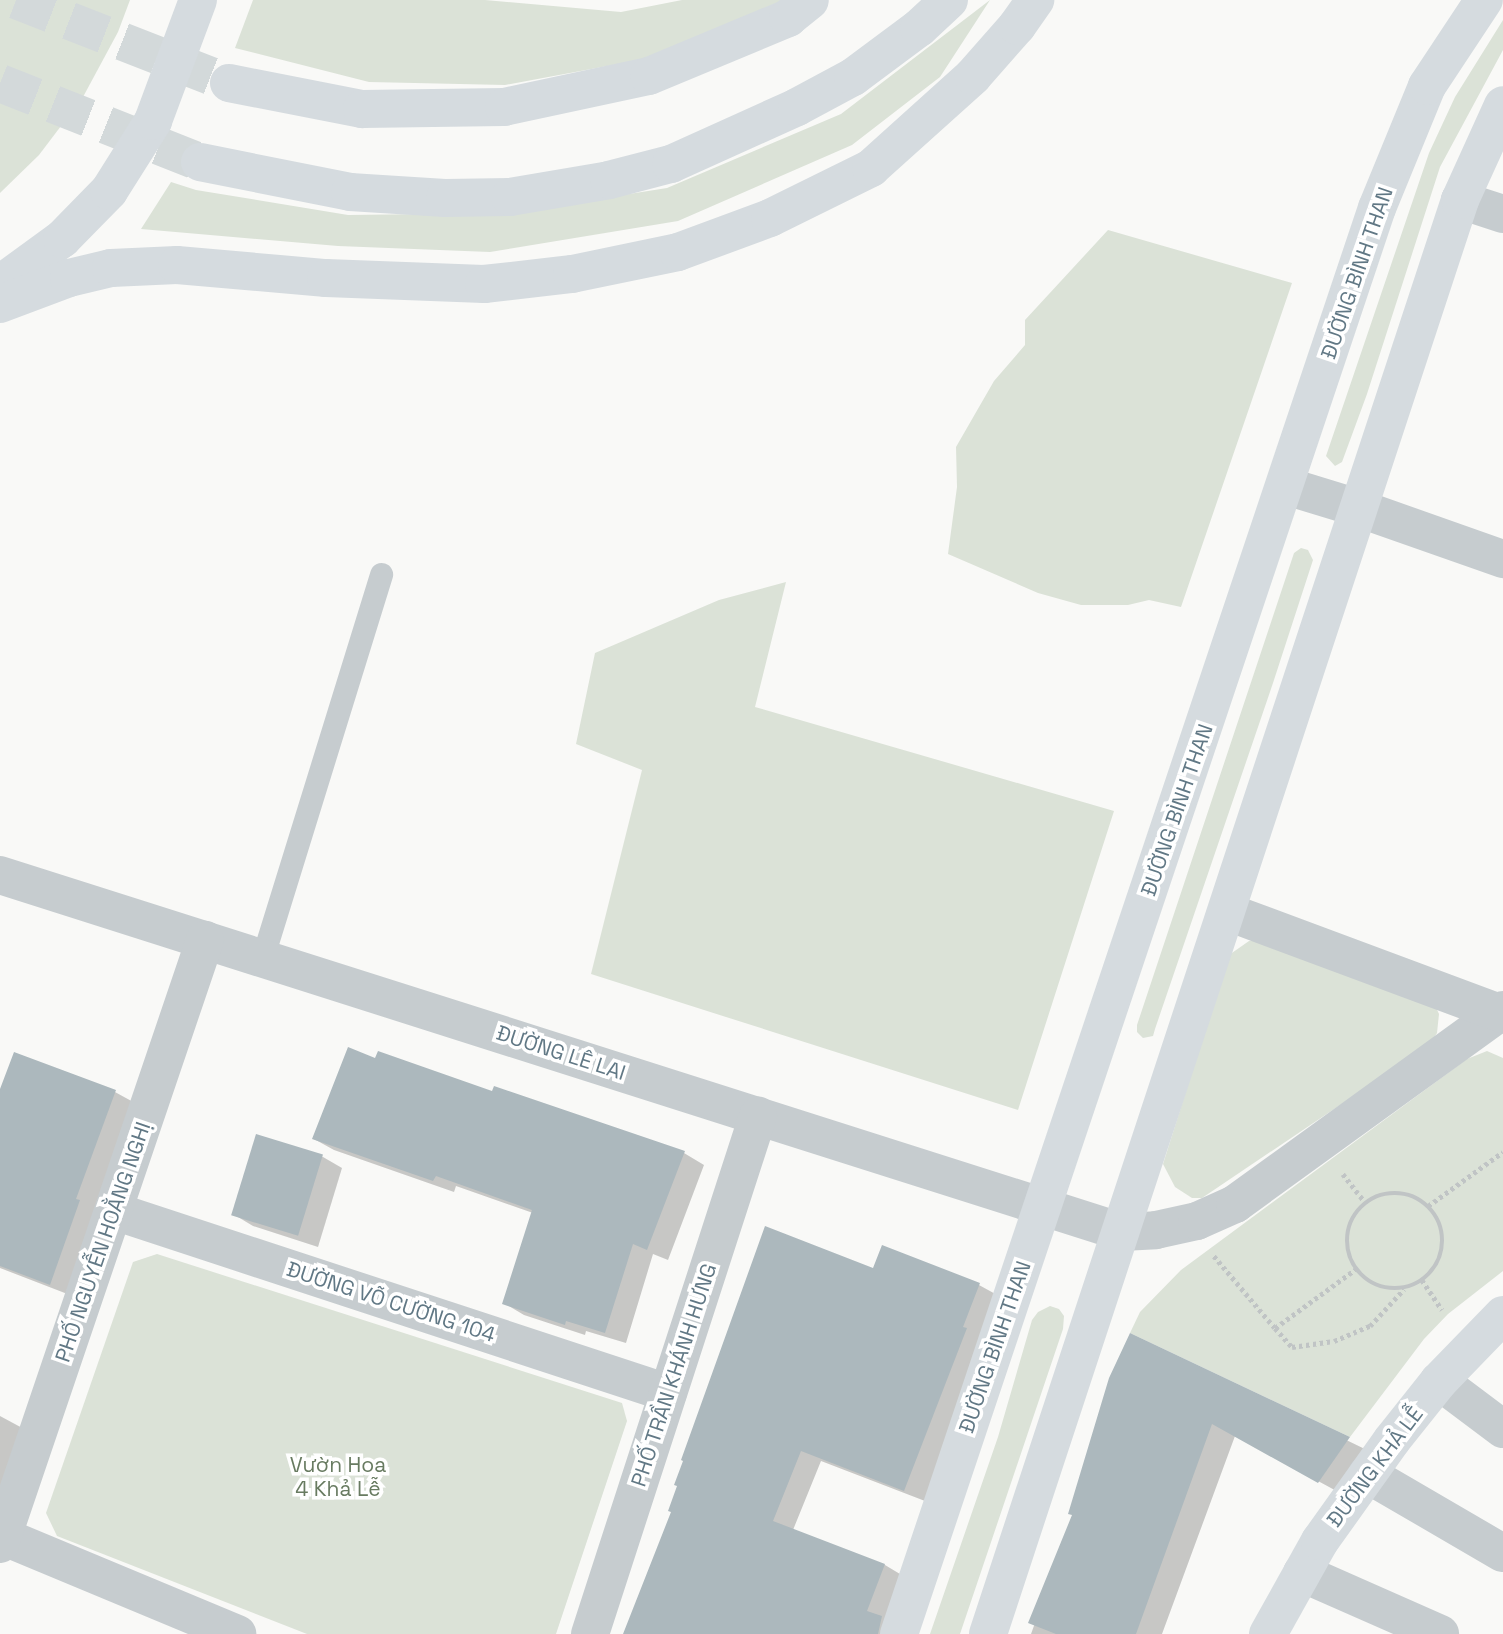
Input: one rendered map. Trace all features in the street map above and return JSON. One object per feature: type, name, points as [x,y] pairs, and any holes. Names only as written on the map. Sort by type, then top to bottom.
[{"type":"main road","points":[[0,284],[62,239],[109,191],[153,121],[198,0]]},
{"type":"main road","points":[[229,83],[362,109],[504,107],[649,76],[788,18],[810,0]]},
{"type":"main road","points":[[201,162],[350,192],[445,198],[510,197],[610,180],[671,163],[797,107],[853,77],[919,28],[949,0]]},
{"type":"main road","points":[[0,304],[69,278],[111,268],[177,265],[326,278],[484,284],[572,274],[678,252],[769,218],[871,167],[918,129],[973,76],[1017,26],[1035,0]]},
{"type":"main road","name":"ĐƯỜNG BÌNH THAN","points":[[899,1634],[1377,208],[1427,86],[1484,0]]},
{"type":"main road","points":[[988,1634],[1228,912],[1460,200],[1503,105]]},
{"type":"main road","name":"ĐƯỜNG KHẢ LỄ","points":[[1268,1634],[1320,1541],[1367,1474],[1439,1381],[1503,1315]]},
{"type":"street","points":[[1460,200],[1503,214]]},
{"type":"street","points":[[1286,486],[1359,508],[1503,559]]},
{"type":"street","name":"ĐƯỜNG LÊ LAI","points":[[0,875],[1122,1232]]},
{"type":"street","points":[[1228,912],[1503,1011]]},
{"type":"street","name":"PHỐ NGUYỄN HOẰNG NGHỊ","points":[[1,1540],[205,940]]},
{"type":"street","points":[[1122,1232],[1176,1226],[1217,1213],[1235,1204],[1503,1011]]},
{"type":"street","name":"PHỐ TRẦN KHÁNH HƯNG","points":[[590,1634],[758,1116]]},
{"type":"street","name":"ĐƯỜNG VÕ CƯỜNG 104","points":[[114,1211],[668,1393]]},
{"type":"street","points":[[1439,1381],[1503,1429]]},
{"type":"street","points":[[1367,1474],[1503,1553]]},
{"type":"street","points":[[1,1540],[237,1634]]},
{"type":"street","points":[[1302,1573],[1440,1634]]},
{"type":"lane","points":[[262,958],[381,574]]},
{"type":"path","points":[[1428,1206],[1503,1152]]},
{"type":"path","points":[[1336,1166],[1366,1203]]},
{"type":"path","points":[[1214,1256],[1292,1346],[1334,1341],[1370,1326],[1405,1288],[1422,1280],[1439,1261],[1443,1247],[1443,1231],[1428,1206],[1419,1199],[1398,1193],[1387,1194],[1366,1203],[1357,1211],[1348,1231],[1349,1254],[1356,1269],[1375,1284],[1405,1288]]},
{"type":"path","points":[[1275,1328],[1356,1269]]},
{"type":"path","points":[[1422,1280],[1442,1310]]},
{"type":"green space","points":[[0,0],[130,0],[118,32],[83,97],[39,155],[0,193]]},
{"type":"green space","points":[[253,0],[485,0],[621,12],[682,0],[784,0],[645,59],[505,85],[369,82],[235,48]]},
{"type":"green space","points":[[990,0],[940,77],[852,145],[678,221],[490,252],[338,246],[141,229],[171,182],[196,190],[348,215],[509,213],[667,188],[841,114]]},
{"type":"green space","points":[[1503,20],[1503,50],[1440,167],[1367,394],[1342,462],[1335,466],[1326,456],[1429,153],[1455,97]]},
{"type":"green space","points":[[1108,230],[1292,283],[1181,607],[1149,600],[1128,605],[1081,605],[1038,593],[948,554],[957,487],[956,447],[994,381],[1025,345],[1025,320]]},
{"type":"green space","points":[[1301,548],[1308,550],[1313,560],[1153,1036],[1143,1038],[1137,1032],[1137,1025],[1294,553]]},
{"type":"green space","points":[[786,582],[755,707],[1114,811],[1018,1110],[591,974],[642,770],[576,744],[595,653],[719,600]]},
{"type":"green space","points":[[1262,939],[1432,999],[1439,1014],[1437,1033],[1429,1045],[1202,1198],[1192,1198],[1175,1187],[1163,1164],[1229,955],[1249,941]]},
{"type":"green space","points":[[1487,1051],[1503,1058],[1503,1271],[1448,1314],[1424,1339],[1350,1437],[1130,1333],[1140,1312],[1181,1270],[1467,1059]]},
{"type":"green space","name":"Vườn Hoa 4 Khả Lễ","points":[[157,1254],[622,1403],[627,1421],[556,1634],[307,1634],[57,1536],[46,1513],[133,1262]]},
{"type":"green space","points":[[1050,1306],[1059,1309],[1064,1316],[1063,1329],[960,1634],[930,1634],[998,1437],[1032,1320],[1038,1312]]},
{"type":"building","points":[[348,1047],[375,1058],[378,1051],[492,1091],[494,1086],[685,1151],[647,1250],[633,1244],[605,1333],[566,1321],[565,1325],[502,1304],[532,1210],[436,1176],[433,1181],[312,1139]]},
{"type":"building","points":[[14,1052],[116,1090],[76,1199],[80,1200],[50,1285],[0,1266],[0,1089]]},
{"type":"building","points":[[256,1134],[323,1154],[298,1236],[231,1215]]},
{"type":"building","points":[[765,1226],[873,1268],[882,1245],[980,1283],[963,1327],[967,1328],[904,1491],[801,1451],[773,1521],[885,1564],[867,1611],[882,1616],[878,1634],[623,1634],[671,1512],[668,1511],[677,1486],[674,1485],[683,1461],[681,1460]]},
{"type":"building","points":[[1130,1333],[1350,1437],[1318,1483],[1212,1424],[1136,1634],[1056,1634],[1028,1623],[1072,1515],[1068,1514],[1109,1378]]},
{"type":"tunnel","points":[[16,0],[229,83]]},
{"type":"tunnel","points":[[0,83],[200,162]]}]
